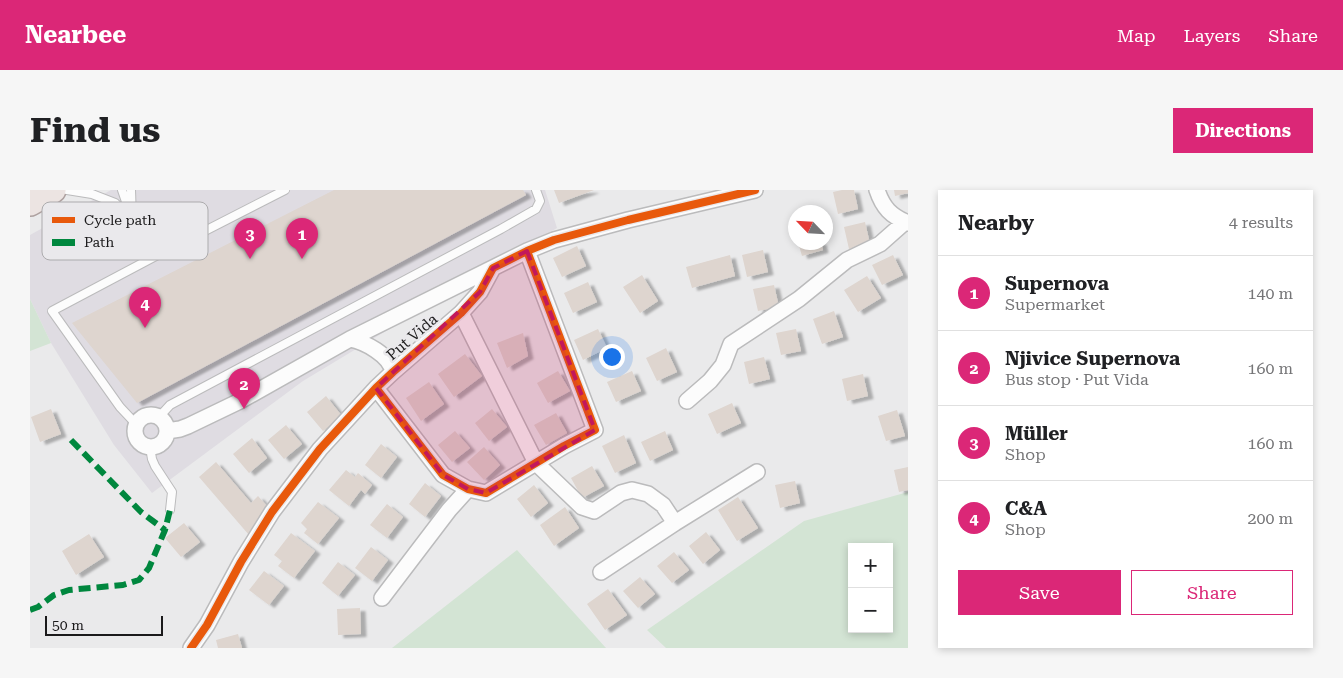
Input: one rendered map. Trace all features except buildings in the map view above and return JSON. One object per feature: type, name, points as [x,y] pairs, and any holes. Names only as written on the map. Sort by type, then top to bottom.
[{"type":"main road","points":[[30,203],[54,190]]},
{"type":"street","points":[[167,431],[188,426],[240,400],[350,339],[527,251],[554,240],[725,193],[754,190]]},
{"type":"street","points":[[688,401],[710,381],[722,365],[731,344],[799,299],[847,260],[880,244],[906,222],[891,215],[877,190]]},
{"type":"street","points":[[376,388],[443,475],[468,489],[486,493],[594,430],[527,251]]},
{"type":"street","name":"Put Vida","points":[[191,648],[207,625],[241,562],[272,512],[320,449],[376,388],[461,313],[480,292],[494,268]]},
{"type":"street","points":[[461,313],[536,463],[582,508],[594,511],[621,493],[632,490],[648,494],[663,505],[676,523]]},
{"type":"street","points":[[350,339],[360,341],[376,350],[392,366],[393,372]]},
{"type":"street","points":[[144,416],[159,417],[166,426],[166,436],[160,444],[150,447],[140,444],[135,435],[136,424],[144,416]]},
{"type":"street","points":[[601,572],[757,472]]},
{"type":"street","points":[[382,598],[449,510],[468,489]]},
{"type":"lane","points":[[67,190],[92,194],[112,202]]},
{"type":"lane","points":[[122,190],[126,202]]},
{"type":"lane","points":[[208,229],[285,190]]},
{"type":"lane","points":[[159,417],[170,405],[536,209],[540,201],[536,190]]},
{"type":"lane","points":[[136,424],[120,407],[52,311],[148,260]]},
{"type":"lane","points":[[150,447],[155,466],[172,492],[170,510]]},
{"type":"highlighted area","points":[[527,251],[595,430],[486,493],[468,489],[443,475],[376,388],[480,292],[493,268]]},
{"type":"shaded area","points":[[111,190],[545,190],[557,228],[303,381],[152,493],[114,445],[51,343],[30,299],[30,235],[42,228],[42,260],[208,260],[208,202],[89,202]]},
{"type":"green space","points":[[30,299],[51,343],[30,351]]},
{"type":"green space","points":[[908,492],[908,648],[666,648],[647,630],[804,521]]},
{"type":"green space","points":[[517,550],[606,648],[392,648]]},
{"type":"marked path","points":[[71,440],[141,512],[165,530]]},
{"type":"marked path","points":[[30,610],[38,607],[54,595],[69,590],[123,585],[139,580],[149,568],[165,530],[170,510]]},
{"type":"cycle path","points":[[191,648],[207,625],[241,562],[272,512],[320,449],[376,388],[461,313],[480,292],[493,268],[554,240],[628,220],[755,190]]},
{"type":"cycle path","points":[[376,388],[443,475],[468,489],[486,493],[564,446],[595,430],[527,251]]},
{"type":"place","name":"Müller","points":[[250,259]]},
{"type":"place","name":"Supernova","points":[[302,259]]},
{"type":"place","name":"C&A","points":[[145,328]]},
{"type":"place","name":"Njivice Supernova","points":[[244,409]]}]
